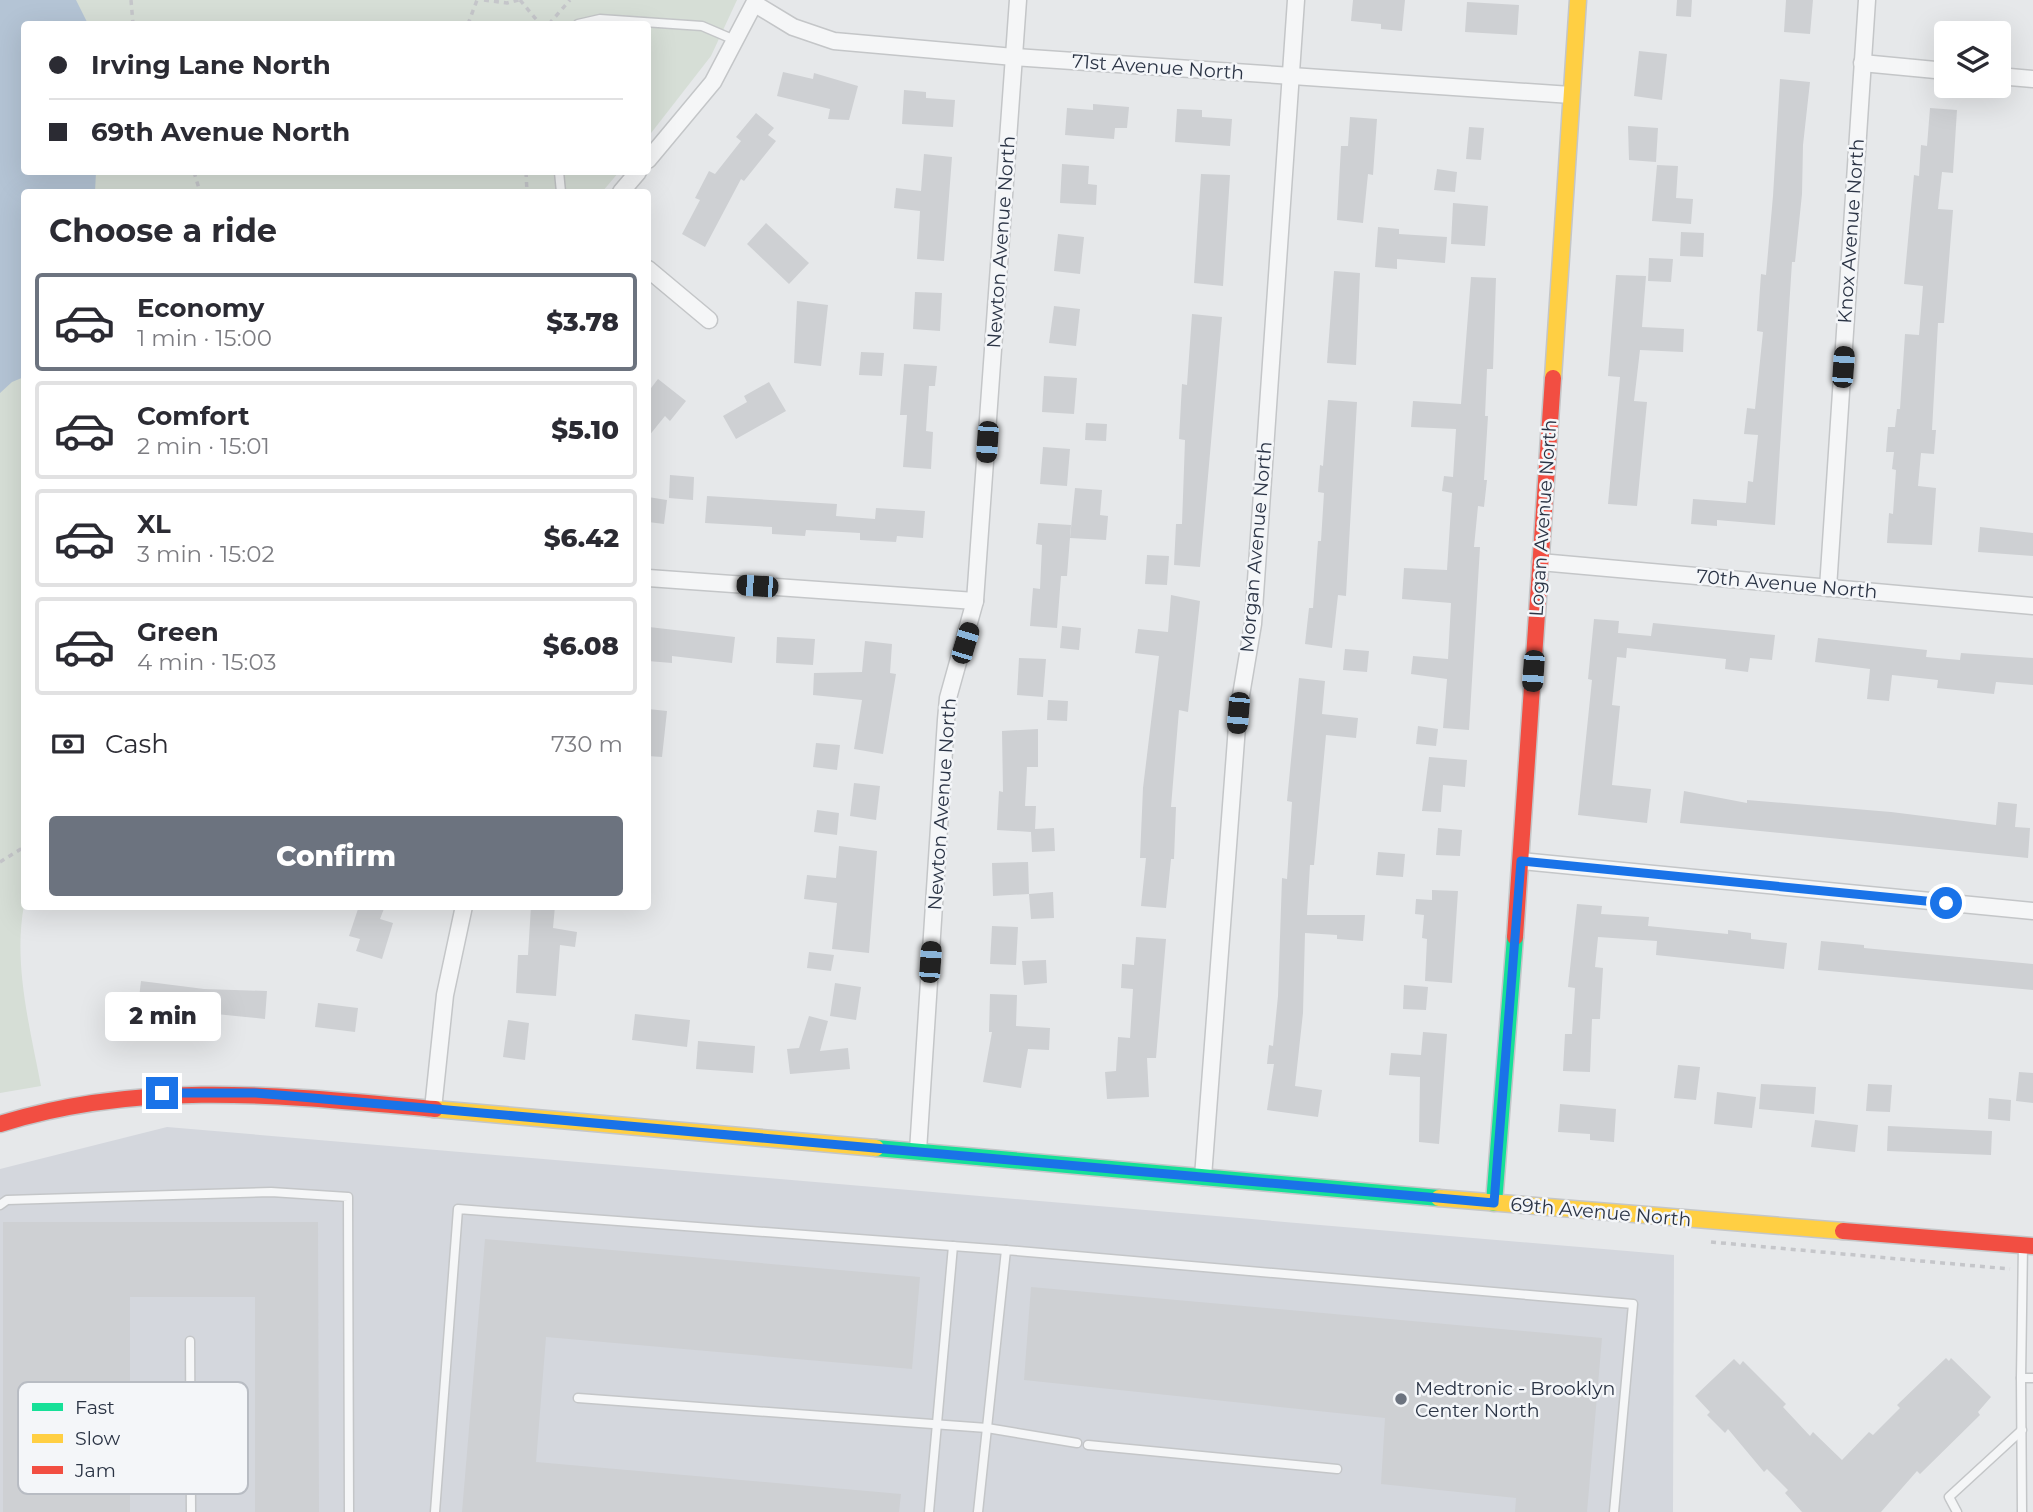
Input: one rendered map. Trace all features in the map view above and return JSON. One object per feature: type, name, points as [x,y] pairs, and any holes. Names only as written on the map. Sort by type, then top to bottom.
[{"type":"street","name":"Newton Avenue North","points":[[918,1151],[948,698],[975,601],[1018,0]]},
{"type":"street","name":"Morgan Avenue North","points":[[1203,1177],[1237,726],[1253,624],[1296,0]]},
{"type":"street","name":"Logan Avenue North","points":[[1494,1203],[1521,861],[1578,0]]},
{"type":"street","name":"Knox Avenue North","points":[[1828,588],[1867,0]]},
{"type":"street","name":"71st Avenue North","points":[[755,2],[793,27],[834,41],[1014,57],[1571,95]]},
{"type":"street","points":[[651,156],[713,82],[737,41],[755,2]]},
{"type":"street","points":[[1862,63],[1934,70]]},
{"type":"street","points":[[2011,77],[2033,79]]},
{"type":"street","points":[[624,189],[635,175]]},
{"type":"street","points":[[651,272],[709,320]]},
{"type":"street","name":"70th Avenue North","points":[[1540,562],[2033,606]]},
{"type":"street","points":[[651,578],[975,601]]},
{"type":"street","points":[[1521,861],[2033,911]]},
{"type":"street","points":[[433,1109],[438,1042],[450,961],[463,910]]},
{"type":"street","name":"69th Avenue North","points":[[0,1124],[80,1101],[183,1091],[256,1093],[1494,1203],[2028,1246]]},
{"type":"lane","points":[[591,21],[629,21]]},
{"type":"lane","points":[[651,22],[702,26],[737,41]]},
{"type":"lane","points":[[0,1205],[7,1200],[271,1192],[348,1197],[349,1512]]},
{"type":"lane","points":[[435,1512],[458,1209],[1006,1250],[1633,1304],[1614,1512]]},
{"type":"lane","points":[[929,1512],[953,1246]]},
{"type":"lane","points":[[2022,1512],[2021,1378],[2028,1246]]},
{"type":"lane","points":[[978,1512],[1006,1250]]},
{"type":"lane","points":[[190,1341],[190,1382]]},
{"type":"lane","points":[[2021,1378],[2033,1378]]},
{"type":"lane","points":[[578,1398],[987,1428],[1077,1443]]},
{"type":"lane","points":[[1957,1512],[1949,1497],[2022,1430]]},
{"type":"lane","points":[[1088,1445],[1337,1469]]},
{"type":"lane","points":[[191,1494],[191,1512]]},
{"type":"path","points":[[131,0],[133,21]]},
{"type":"path","points":[[469,21],[477,0]]},
{"type":"path","points":[[484,0],[507,3],[520,0],[538,21]]},
{"type":"path","points":[[552,21],[570,0]]},
{"type":"path","points":[[0,862],[21,849]]},
{"type":"shaded area","points":[[0,0],[737,0],[711,56],[651,133],[651,21],[21,21],[21,175],[616,175],[605,189],[21,189],[21,910],[23,910],[20,950],[24,996],[41,1086],[0,1093]]},
{"type":"shaded area","points":[[167,1127],[1674,1255],[1673,1512],[0,1512],[0,1169]]},
{"type":"water","points":[[0,0],[76,0],[86,21],[21,21],[21,175],[96,175],[95,189],[21,189],[21,378],[12,382],[0,393]]},
{"type":"building","points":[[1353,0],[1405,0],[1402,31],[1381,29],[1381,24],[1351,21]]},
{"type":"building","points":[[1677,0],[1692,0],[1691,17],[1676,16]]},
{"type":"building","points":[[1786,0],[1813,0],[1810,34],[1784,32]]},
{"type":"building","points":[[1467,2],[1519,5],[1517,35],[1465,32]]},
{"type":"building","points":[[1639,51],[1667,54],[1662,100],[1634,96]]},
{"type":"building","points":[[783,72],[813,79],[814,73],[858,86],[849,120],[828,119],[830,109],[777,96]]},
{"type":"building","points":[[1780,79],[1810,82],[1803,145],[1802,194],[1795,262],[1792,262],[1775,525],[1717,520],[1717,526],[1691,524],[1693,499],[1746,503],[1748,481],[1753,482],[1758,435],[1744,434],[1747,408],[1755,409],[1763,332],[1757,331],[1761,274],[1766,275]]},
{"type":"building","points":[[904,90],[926,92],[926,98],[955,100],[953,127],[902,124]]},
{"type":"building","points":[[1093,104],[1129,107],[1127,128],[1115,128],[1114,139],[1065,135],[1067,108],[1093,110]]},
{"type":"building","points":[[1930,108],[1957,110],[1953,173],[1942,172],[1938,209],[1953,210],[1944,323],[1938,323],[1932,430],[1936,430],[1934,454],[1921,453],[1918,486],[1936,488],[1932,545],[1887,543],[1889,513],[1893,514],[1896,470],[1892,469],[1894,452],[1886,452],[1888,427],[1895,427],[1897,409],[1900,409],[1905,334],[1919,335],[1923,286],[1904,284],[1914,175],[1919,176],[1921,145],[1927,146]]},
{"type":"building","points":[[1177,109],[1202,110],[1202,117],[1232,119],[1230,146],[1175,142]]},
{"type":"building","points":[[756,113],[774,128],[768,135],[776,141],[744,181],[741,179],[705,247],[682,234],[700,200],[695,198],[709,171],[715,174],[741,141],[736,137]]},
{"type":"building","points":[[1350,117],[1377,119],[1373,175],[1368,174],[1363,223],[1337,220],[1341,146],[1348,146]]},
{"type":"building","points":[[1628,126],[1658,128],[1656,162],[1629,160]]},
{"type":"building","points":[[1469,127],[1484,128],[1481,160],[1466,159]]},
{"type":"building","points":[[924,154],[952,157],[944,261],[917,259],[920,211],[894,208],[896,188],[921,191]]},
{"type":"building","points":[[1062,164],[1089,166],[1088,184],[1097,185],[1096,205],[1060,203]]},
{"type":"building","points":[[1657,165],[1678,166],[1676,198],[1693,199],[1691,224],[1652,221]]},
{"type":"building","points":[[1437,169],[1457,172],[1455,192],[1434,190]]},
{"type":"building","points":[[1201,174],[1230,175],[1223,286],[1194,283]]},
{"type":"building","points":[[1453,203],[1488,206],[1485,246],[1451,244]]},
{"type":"building","points":[[766,223],[809,263],[789,284],[747,244]]},
{"type":"building","points":[[1378,227],[1399,229],[1399,234],[1447,237],[1445,263],[1397,259],[1397,269],[1375,267]]},
{"type":"building","points":[[1681,232],[1704,233],[1703,257],[1680,256]]},
{"type":"building","points":[[1058,234],[1084,237],[1080,274],[1054,271]]},
{"type":"building","points":[[1649,258],[1673,259],[1671,282],[1648,281]]},
{"type":"building","points":[[1334,271],[1360,273],[1356,365],[1327,363]]},
{"type":"building","points":[[1616,275],[1646,276],[1642,327],[1684,329],[1683,352],[1640,350],[1634,401],[1647,402],[1637,506],[1608,504],[1620,377],[1608,376]]},
{"type":"building","points":[[1471,277],[1496,278],[1493,369],[1487,369],[1485,416],[1488,416],[1484,480],[1487,480],[1484,507],[1478,506],[1474,547],[1480,547],[1469,730],[1443,728],[1447,679],[1411,674],[1413,656],[1448,659],[1451,603],[1402,599],[1404,568],[1447,570],[1452,493],[1442,491],[1444,476],[1453,477],[1456,429],[1411,427],[1413,401],[1461,404]]},
{"type":"building","points":[[915,292],[942,293],[940,331],[913,329]]},
{"type":"building","points":[[797,301],[828,305],[821,366],[794,363]]},
{"type":"building","points":[[1054,306],[1080,309],[1076,346],[1049,343]]},
{"type":"building","points":[[1192,314],[1222,317],[1200,567],[1174,565],[1176,524],[1182,524],[1185,440],[1179,439],[1182,384],[1187,385]]},
{"type":"building","points":[[861,352],[884,353],[882,376],[859,375]]},
{"type":"building","points":[[904,364],[937,366],[935,386],[929,386],[926,431],[933,432],[931,469],[903,467],[907,415],[900,415]]},
{"type":"building","points":[[1044,376],[1077,378],[1074,414],[1042,412]]},
{"type":"building","points":[[658,379],[686,401],[670,421],[665,416],[651,433],[651,388]]},
{"type":"building","points":[[769,382],[786,411],[736,439],[723,416],[747,402],[744,396]]},
{"type":"building","points":[[1328,400],[1357,402],[1346,596],[1338,595],[1332,648],[1305,644],[1309,608],[1313,608],[1318,541],[1321,541],[1324,493],[1318,492],[1320,465],[1323,466]]},
{"type":"building","points":[[1086,423],[1107,424],[1106,441],[1085,440]]},
{"type":"building","points":[[1043,447],[1070,449],[1067,486],[1040,484]]},
{"type":"building","points":[[670,475],[694,477],[693,500],[669,498]]},
{"type":"building","points":[[1075,488],[1102,490],[1100,515],[1108,516],[1106,540],[1070,538]]},
{"type":"building","points":[[707,496],[837,504],[836,516],[875,519],[876,508],[925,511],[923,538],[897,536],[896,542],[860,540],[860,533],[806,530],[805,536],[772,534],[772,527],[705,523]]},
{"type":"building","points":[[651,497],[667,500],[664,524],[651,522]]},
{"type":"building","points":[[1038,523],[1071,525],[1067,576],[1061,576],[1057,628],[1030,626],[1033,588],[1040,589],[1042,545],[1036,544]]},
{"type":"building","points":[[1980,527],[2033,533],[2033,556],[1978,552]]},
{"type":"building","points":[[1147,555],[1169,556],[1167,585],[1145,584]]},
{"type":"building","points":[[1171,595],[1200,601],[1188,712],[1179,710],[1171,807],[1176,807],[1174,859],[1171,859],[1166,908],[1141,906],[1146,858],[1140,858],[1143,788],[1159,656],[1135,653],[1138,629],[1168,632]]},
{"type":"building","points":[[1594,619],[1619,621],[1618,633],[1651,636],[1653,623],[1775,635],[1772,660],[1750,658],[1748,672],[1725,669],[1726,659],[1627,648],[1626,658],[1617,657],[1612,705],[1620,706],[1612,785],[1651,789],[1647,823],[1578,815],[1592,680],[1588,679]]},
{"type":"building","points":[[1062,626],[1081,628],[1079,650],[1060,648]]},
{"type":"building","points":[[651,627],[735,637],[732,663],[672,656],[672,663],[651,661]]},
{"type":"building","points":[[777,637],[815,639],[813,665],[776,663]]},
{"type":"building","points":[[1818,638],[1927,650],[1926,657],[1960,660],[1961,653],[2033,658],[2033,685],[1996,682],[1994,694],[1937,688],[1938,680],[1892,675],[1889,701],[1867,699],[1870,669],[1815,662]]},
{"type":"building","points":[[865,641],[892,644],[890,673],[896,674],[883,754],[854,749],[862,700],[813,695],[814,673],[862,672]]},
{"type":"building","points":[[1345,649],[1369,651],[1367,672],[1343,670]]},
{"type":"building","points":[[1019,658],[1046,659],[1043,697],[1017,695]]},
{"type":"building","points":[[1299,678],[1325,681],[1322,714],[1358,718],[1356,738],[1326,735],[1314,865],[1310,865],[1307,915],[1365,915],[1363,941],[1337,939],[1337,935],[1305,933],[1303,1013],[1295,1086],[1322,1090],[1318,1117],[1267,1110],[1274,1064],[1267,1064],[1269,1045],[1273,1046],[1278,996],[1282,878],[1287,879],[1292,802],[1287,801]]},
{"type":"building","points":[[1048,700],[1068,701],[1067,721],[1047,720]]},
{"type":"building","points":[[651,709],[667,711],[662,757],[651,756]]},
{"type":"building","points":[[1418,726],[1438,729],[1436,746],[1416,744]]},
{"type":"building","points":[[1038,729],[1038,767],[1027,767],[1025,806],[1036,806],[1035,829],[1054,828],[1055,851],[1032,852],[1031,832],[997,830],[999,791],[1003,792],[1002,731]]},
{"type":"building","points":[[816,743],[840,745],[837,770],[813,767]]},
{"type":"building","points":[[1429,757],[1467,760],[1465,787],[1443,785],[1441,812],[1422,811]]},
{"type":"building","points":[[854,783],[880,786],[876,820],[850,816]]},
{"type":"building","points":[[1684,791],[1747,803],[1747,800],[1891,812],[1996,825],[1998,802],[2017,804],[2015,827],[2030,828],[2028,858],[1680,823]]},
{"type":"building","points":[[817,810],[839,813],[837,835],[814,832]]},
{"type":"building","points":[[1438,828],[1462,830],[1460,856],[1436,855]]},
{"type":"building","points":[[839,846],[877,851],[869,953],[832,949],[837,903],[804,899],[807,875],[836,878]]},
{"type":"building","points":[[1378,852],[1405,854],[1403,877],[1376,875]]},
{"type":"building","points":[[1028,862],[1029,894],[993,896],[992,863]]},
{"type":"building","points":[[1432,890],[1458,891],[1452,983],[1425,981],[1427,939],[1422,938],[1424,915],[1415,914],[1416,899],[1432,900]]},
{"type":"building","points":[[1053,892],[1054,918],[1031,919],[1029,894]]},
{"type":"building","points":[[1577,904],[1602,906],[1601,914],[1649,917],[1648,926],[1728,934],[1728,930],[1751,933],[1751,939],[1787,943],[1784,969],[1656,955],[1657,941],[1598,937],[1595,967],[1603,968],[1600,1019],[1592,1019],[1590,1072],[1563,1071],[1565,1034],[1572,1034],[1575,988],[1568,987]]},
{"type":"building","points":[[358,910],[383,910],[380,919],[393,923],[382,959],[356,951],[360,939],[349,936]]},
{"type":"building","points":[[531,910],[555,910],[553,928],[577,932],[575,947],[560,945],[556,996],[516,993],[518,955],[528,955]]},
{"type":"building","points":[[992,926],[1018,927],[1016,965],[990,964]]},
{"type":"building","points":[[1136,937],[1166,939],[1156,1058],[1147,1058],[1149,1097],[1107,1099],[1105,1072],[1116,1071],[1118,1037],[1130,1038],[1133,989],[1121,988],[1122,964],[1134,965]]},
{"type":"building","points":[[1821,941],[1864,945],[1864,948],[2033,964],[2033,990],[1818,970]]},
{"type":"building","points":[[809,952],[834,955],[831,971],[807,968]]},
{"type":"building","points":[[1046,960],[1047,983],[1024,985],[1022,961]]},
{"type":"building","points":[[141,981],[204,989],[267,991],[265,1019],[138,1006]]},
{"type":"building","points":[[835,983],[861,987],[856,1020],[830,1016]]},
{"type":"building","points":[[1404,985],[1428,987],[1426,1010],[1403,1009]]},
{"type":"building","points":[[990,994],[1017,995],[1016,1026],[1050,1028],[1049,1050],[1028,1049],[1021,1088],[983,1082],[992,1032],[989,1032]]},
{"type":"building","points":[[318,1003],[358,1008],[355,1032],[315,1027]]},
{"type":"building","points":[[635,1014],[690,1020],[687,1047],[632,1040]]},
{"type":"building","points":[[809,1016],[828,1021],[820,1051],[848,1048],[850,1069],[790,1074],[787,1049],[799,1048]]},
{"type":"building","points":[[508,1020],[529,1023],[525,1060],[503,1057]]},
{"type":"building","points":[[1423,1032],[1447,1034],[1439,1144],[1419,1142],[1420,1077],[1389,1075],[1391,1053],[1421,1055]]},
{"type":"building","points":[[698,1041],[755,1046],[753,1073],[696,1069]]},
{"type":"building","points":[[1678,1065],[1700,1067],[1696,1100],[1674,1098]]},
{"type":"building","points":[[2019,1072],[2033,1073],[2033,1103],[2016,1101]]},
{"type":"building","points":[[1761,1084],[1816,1087],[1814,1114],[1759,1109]]},
{"type":"building","points":[[1868,1084],[1892,1085],[1890,1112],[1866,1111]]},
{"type":"building","points":[[1717,1092],[1756,1097],[1752,1128],[1714,1124]]},
{"type":"building","points":[[1989,1098],[2011,1100],[2010,1121],[1988,1119]]},
{"type":"building","points":[[1560,1104],[1616,1109],[1614,1142],[1590,1140],[1590,1134],[1558,1132]]},
{"type":"building","points":[[1815,1120],[1858,1125],[1855,1152],[1811,1147]]},
{"type":"building","points":[[1888,1126],[1992,1131],[1991,1155],[1887,1151]]},
{"type":"building","points":[[3,1222],[318,1222],[319,1512],[255,1512],[255,1297],[130,1297],[130,1382],[18,1382],[18,1494],[130,1494],[130,1512],[3,1512]]},
{"type":"building","points":[[485,1239],[920,1277],[912,1369],[546,1337],[536,1462],[901,1494],[899,1512],[462,1512]]},
{"type":"building","name":"Medtronic - Brooklyn Center North","points":[[1031,1287],[1602,1338],[1587,1512],[1515,1512],[1516,1498],[1381,1484],[1385,1418],[1024,1380]]},
{"type":"building","points":[[1946,1358],[1949,1361],[1951,1358],[1991,1397],[1978,1412],[1980,1415],[1920,1474],[1917,1471],[1881,1512],[1802,1512],[1785,1493],[1788,1490],[1767,1469],[1764,1472],[1728,1429],[1725,1433],[1707,1415],[1710,1412],[1695,1396],[1734,1359],[1740,1365],[1743,1361],[1786,1404],[1783,1407],[1810,1436],[1813,1432],[1842,1460],[1869,1432],[1873,1435],[1900,1408],[1897,1405]]},
{"type":"traffic: fast","points":[[1494,1203],[1515,937]]},
{"type":"traffic: fast","points":[[876,1148],[1439,1198]]},
{"type":"traffic: slow","points":[[1553,378],[1578,0]]},
{"type":"traffic: slow","points":[[435,1109],[876,1148]]},
{"type":"traffic: slow","points":[[1439,1198],[1843,1231]]},
{"type":"traffic: jam","points":[[1515,937],[1553,378]]},
{"type":"traffic: jam","points":[[0,1124],[54,1110],[162,1096],[270,1096],[435,1109]]},
{"type":"traffic: jam","points":[[1843,1231],[2033,1246]]},
{"type":"place","name":"Medtronic - Brooklyn Center North","points":[[1401,1399]]},
{"type":"route","points":[[162,1093],[256,1093],[1494,1203],[1521,861],[1946,903]]}]
